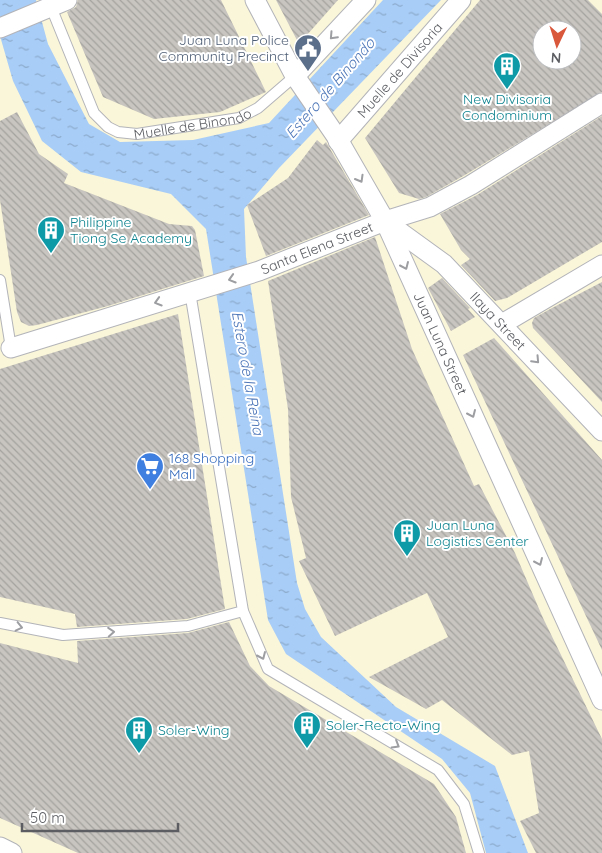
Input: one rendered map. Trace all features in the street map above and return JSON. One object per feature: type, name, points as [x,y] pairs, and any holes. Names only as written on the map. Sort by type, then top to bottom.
[{"type":"street","name":"Juan Luna Street","points":[[256,0],[297,79],[337,138],[385,221],[602,700]]},
{"type":"street","name":"Muelle de Binondo","points":[[297,79],[366,0]]},
{"type":"street","name":"Muelle de Divisoria","points":[[337,138],[461,0]]},
{"type":"street","points":[[0,28],[53,6]]},
{"type":"street","name":"Santa Elena Street","points":[[11,348],[259,270],[385,221],[430,208],[471,185],[602,103]]},
{"type":"street","name":"Ilaya Street","points":[[385,221],[444,264],[602,431]]},
{"type":"street","points":[[502,324],[602,265]]},
{"type":"street","points":[[0,848],[12,853]]},
{"type":"lane","name":"Muelle de Binondo","points":[[53,6],[90,105],[100,120],[118,132],[137,134],[239,118],[258,108],[297,79]]},
{"type":"lane","points":[[0,280],[11,348]]},
{"type":"lane","points":[[197,290],[243,611],[268,669],[438,770],[464,804],[479,853]]},
{"type":"lane","points":[[0,623],[63,636],[188,626],[243,611]]},
{"type":"shaded area","points":[[0,0],[602,0],[602,853],[0,853]]},
{"type":"water","points":[[0,0],[36,0],[48,44],[89,124],[120,142],[193,140],[269,123],[383,0],[441,0],[279,168],[244,209],[246,257],[297,583],[305,609],[321,637],[396,707],[495,766],[528,853],[486,853],[470,793],[442,759],[286,654],[268,620],[206,229],[171,194],[81,172],[42,141],[13,81],[0,36]]},
{"type":"building","points":[[78,0],[221,0],[266,92],[220,112],[154,119],[103,97],[67,12],[76,7]]},
{"type":"building","points":[[276,0],[338,0],[299,44]]},
{"type":"building","name":"New Divisoria Condominium","points":[[480,0],[588,0],[602,14],[602,92],[426,197],[419,199],[399,193],[365,138]]},
{"type":"building","points":[[17,112],[39,154],[68,174],[64,183],[169,224],[192,226],[195,230],[204,276],[108,306],[37,325],[29,326],[21,322],[17,312],[0,200],[0,121]]},
{"type":"building","points":[[602,116],[602,242],[507,298],[495,301],[461,265],[470,259],[461,250],[440,214],[477,195]]},
{"type":"building","points":[[317,140],[323,145],[326,142],[369,215],[266,256],[247,205],[288,178]]},
{"type":"building","points":[[375,237],[412,349],[474,486],[479,484],[515,553],[543,618],[602,739],[602,853],[536,853],[520,821],[539,813],[529,751],[512,755],[442,700],[426,709],[369,677],[448,637],[427,593],[335,636],[299,561],[306,558],[291,497],[288,409],[268,281]]},
{"type":"building","points":[[442,278],[470,308],[468,309],[475,317],[451,331],[428,288]]},
{"type":"building","points":[[602,282],[602,402],[533,328],[532,323],[534,318]]},
{"type":"building","points":[[178,314],[225,609],[187,619],[77,627],[75,614],[0,597],[0,369]]},
{"type":"building","points":[[494,338],[602,460],[602,650],[463,355]]},
{"type":"building","points":[[229,622],[250,666],[269,686],[434,784],[456,817],[466,853],[78,853],[0,818],[0,643],[78,663],[77,641],[188,633]]},
{"type":"place","name":"Juan Luna Police Community Precinct","points":[[308,72]]},
{"type":"place","name":"New Divisoria Condominium","points":[[507,90]]},
{"type":"place","name":"Philippine Tiong Se Academy","points":[[51,254]]},
{"type":"place","name":"168 Shopping Mall","points":[[150,490]]},
{"type":"place","name":"Juan Luna Logistics Center","points":[[407,557]]},
{"type":"place","name":"Soler-Recto-Wing","points":[[307,749]]},
{"type":"place","name":"Soler-Wing","points":[[139,754]]},
{"type":"water label","name":"Estero de Binondo","points":[[330,88]]},
{"type":"water label","name":"Estero de la Reina","points":[[248,373]]}]
